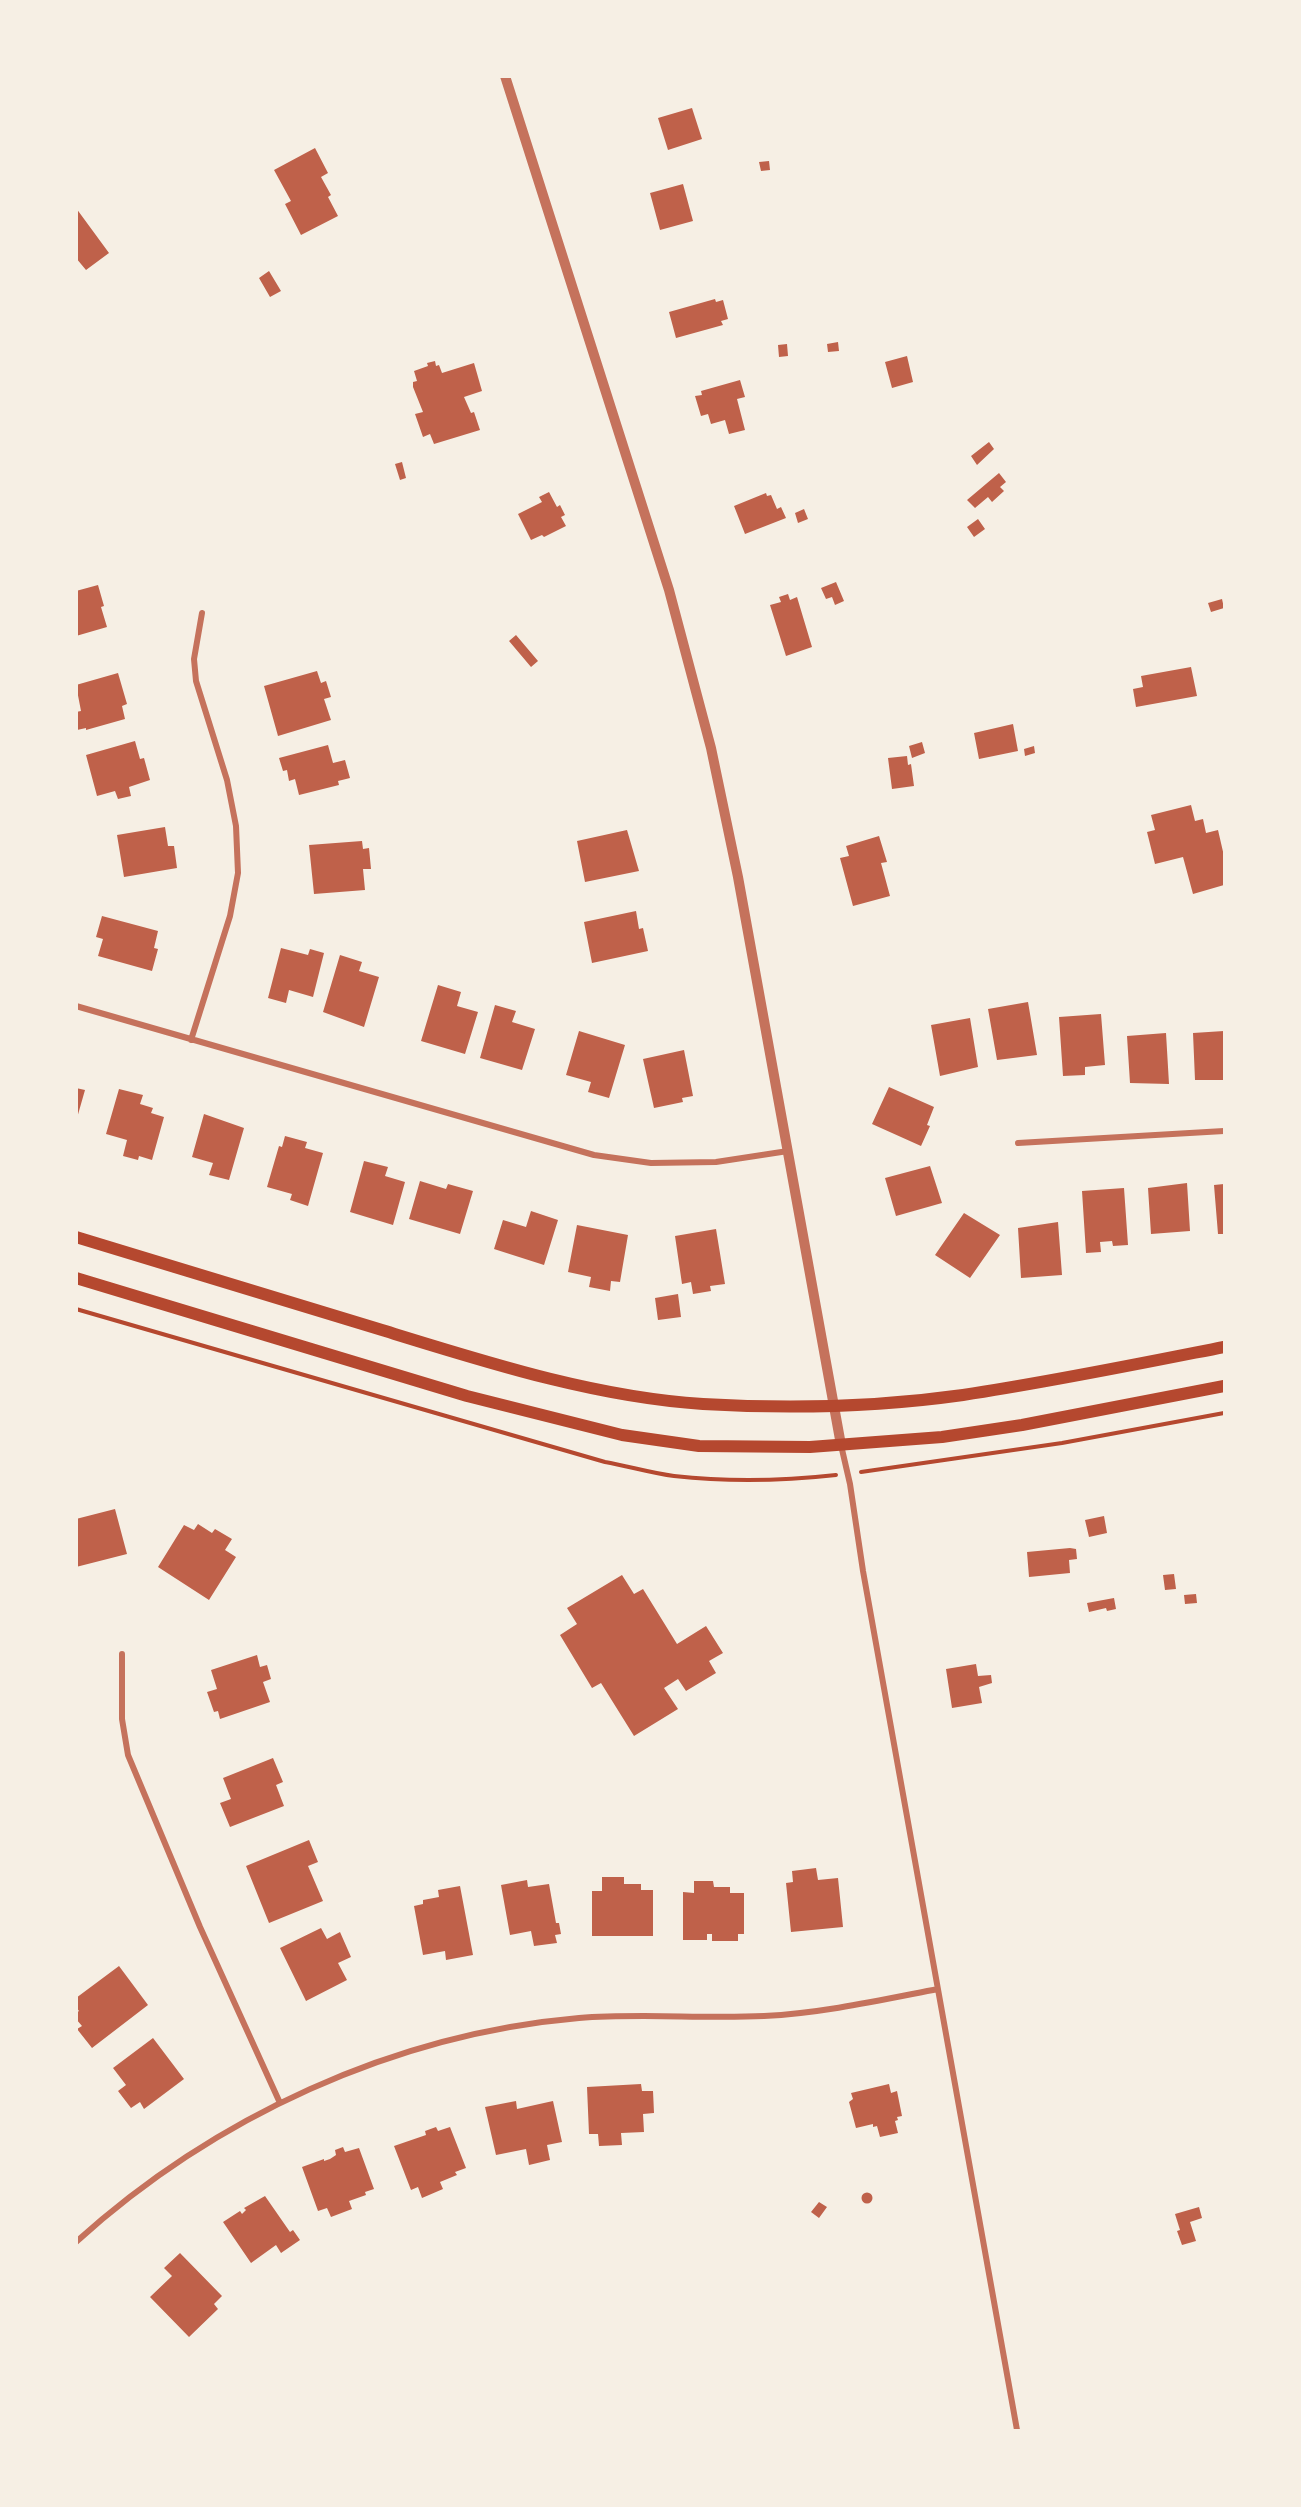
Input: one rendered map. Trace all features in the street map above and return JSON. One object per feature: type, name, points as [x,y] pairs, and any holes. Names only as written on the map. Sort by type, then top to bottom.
[{"type":"main road","points":[[76,1237],[446,1350],[595,1388],[702,1404],[834,1405],[962,1395],[1224,1347]]},
{"type":"main road","points":[[76,1278],[456,1393],[622,1435],[699,1446],[810,1447],[942,1437],[1224,1386]]},
{"type":"street","points":[[505,76],[617,421],[694,680],[711,748],[738,877],[841,1445],[848,1473],[1017,2430]]},
{"type":"street","points":[[191,1040],[230,916],[238,873],[236,826],[227,780],[196,681],[194,659],[202,613]]},
{"type":"street","points":[[76,1006],[594,1155],[651,1163],[716,1162],[788,1151]]},
{"type":"street","points":[[1017,1143],[1224,1131]]},
{"type":"street","points":[[122,1654],[122,1719],[128,1755],[200,1927],[280,2103]]},
{"type":"street","points":[[76,2242],[154,2178],[226,2131],[280,2103],[363,2067],[438,2044],[510,2026],[579,2018],[638,2015],[766,2016],[829,2009],[938,1989]]},
{"type":"building","points":[[692,108],[702,139],[668,150],[658,118]]},
{"type":"building","points":[[315,148],[328,173],[321,177],[331,195],[328,197],[338,216],[301,235],[285,204],[291,201],[274,170]]},
{"type":"building","points":[[769,161],[770,170],[761,171],[759,162]]},
{"type":"building","points":[[683,184],[693,221],[660,230],[650,193]]},
{"type":"building","points":[[76,208],[109,253],[86,270],[76,258]]},
{"type":"building","points":[[269,271],[281,291],[270,297],[259,278]]},
{"type":"building","points":[[715,299],[716,302],[723,300],[728,319],[721,321],[723,325],[676,338],[669,312]]},
{"type":"building","points":[[838,342],[839,351],[828,352],[827,344]]},
{"type":"building","points":[[787,344],[788,356],[779,357],[778,345]]},
{"type":"building","points":[[907,356],[913,382],[892,388],[885,362]]},
{"type":"building","points":[[435,361],[442,373],[474,363],[482,391],[464,397],[471,413],[474,412],[480,430],[434,444],[430,434],[423,437],[415,414],[423,412],[413,382],[417,381],[414,371]]},
{"type":"building","points":[[740,380],[745,397],[737,399],[745,430],[729,434],[725,420],[711,424],[708,414],[701,416],[695,396],[702,395],[701,391]]},
{"type":"building","points":[[989,442],[994,449],[977,465],[971,456]]},
{"type":"building","points":[[402,462],[406,478],[400,480],[395,464]]},
{"type":"building","points":[[999,473],[1006,482],[1000,487],[1004,491],[992,502],[988,497],[975,508],[967,500]]},
{"type":"building","points":[[549,492],[557,507],[560,505],[565,515],[561,517],[566,526],[544,537],[542,535],[531,540],[518,514],[542,502],[539,497]]},
{"type":"building","points":[[766,493],[767,496],[771,495],[777,509],[781,507],[786,518],[745,534],[734,506]]},
{"type":"building","points":[[804,509],[808,519],[798,523],[795,513]]},
{"type":"building","points":[[978,519],[985,529],[974,537],[967,527]]},
{"type":"building","points":[[836,582],[844,601],[835,605],[832,597],[826,599],[821,588]]},
{"type":"building","points":[[98,585],[107,627],[76,636],[76,591]]},
{"type":"building","points":[[788,594],[790,600],[797,597],[812,647],[786,656],[770,605],[781,602],[779,597]]},
{"type":"building","points":[[1222,599],[1224,608],[1211,612],[1208,603]]},
{"type":"building","points":[[516,635],[538,661],[531,667],[509,641]]},
{"type":"building","points":[[1191,667],[1197,696],[1136,707],[1133,689],[1143,687],[1141,676]]},
{"type":"building","points":[[317,671],[321,683],[326,681],[331,697],[324,699],[331,720],[278,736],[264,686]]},
{"type":"building","points":[[118,673],[127,704],[122,706],[125,719],[86,730],[86,728],[77,730],[76,712],[81,711],[76,685]]},
{"type":"building","points":[[1013,724],[1018,751],[979,759],[974,733]]},
{"type":"building","points":[[135,741],[140,759],[144,758],[150,780],[129,787],[131,796],[118,799],[115,791],[97,796],[86,755]]},
{"type":"building","points":[[922,742],[925,753],[912,758],[909,746]]},
{"type":"building","points":[[328,745],[333,763],[345,760],[350,778],[338,781],[339,785],[299,795],[295,779],[289,781],[287,770],[283,771],[279,758]]},
{"type":"building","points":[[1034,746],[1035,753],[1025,756],[1024,749]]},
{"type":"building","points":[[907,756],[908,765],[911,764],[914,786],[892,789],[888,758]]},
{"type":"building","points":[[1191,805],[1195,821],[1203,819],[1206,833],[1218,830],[1224,856],[1224,885],[1193,894],[1183,857],[1155,864],[1147,832],[1155,830],[1151,815]]},
{"type":"building","points":[[165,827],[168,846],[174,846],[177,868],[124,877],[117,835]]},
{"type":"building","points":[[627,830],[639,871],[585,882],[577,841]]},
{"type":"building","points":[[879,836],[887,862],[881,863],[890,896],[853,906],[840,858],[849,856],[846,846]]},
{"type":"building","points":[[362,841],[363,849],[369,848],[371,869],[363,869],[365,890],[314,894],[309,845]]},
{"type":"building","points":[[636,911],[639,929],[643,928],[648,951],[592,963],[584,922]]},
{"type":"building","points":[[102,916],[158,931],[154,948],[158,949],[152,971],[98,956],[103,939],[96,937]]},
{"type":"building","points":[[281,948],[308,955],[310,949],[324,953],[313,997],[289,990],[286,1003],[268,998]]},
{"type":"building","points":[[340,955],[362,962],[359,971],[379,977],[364,1027],[323,1012]]},
{"type":"building","points":[[438,985],[461,992],[457,1006],[478,1012],[465,1054],[421,1041]]},
{"type":"building","points":[[1028,1002],[1037,1055],[997,1060],[988,1009]]},
{"type":"building","points":[[495,1005],[516,1011],[512,1022],[535,1029],[522,1070],[480,1058]]},
{"type":"building","points":[[1101,1014],[1105,1065],[1085,1067],[1085,1075],[1063,1076],[1059,1017]]},
{"type":"building","points":[[970,1018],[978,1067],[940,1076],[931,1025]]},
{"type":"building","points":[[579,1031],[625,1045],[609,1098],[588,1092],[591,1082],[566,1075]]},
{"type":"building","points":[[1224,1031],[1224,1080],[1195,1080],[1193,1033]]},
{"type":"building","points":[[1166,1033],[1169,1084],[1130,1083],[1127,1036]]},
{"type":"building","points":[[684,1050],[693,1096],[682,1098],[683,1102],[654,1108],[643,1059]]},
{"type":"building","points":[[889,1087],[934,1107],[927,1125],[930,1126],[921,1146],[872,1124]]},
{"type":"building","points":[[76,1088],[85,1090],[77,1118],[76,1118]]},
{"type":"building","points":[[119,1089],[143,1095],[140,1104],[153,1108],[151,1113],[164,1117],[152,1160],[139,1156],[138,1160],[123,1156],[127,1140],[106,1134]]},
{"type":"building","points":[[204,1114],[244,1128],[229,1180],[209,1175],[213,1163],[192,1157]]},
{"type":"building","points":[[285,1136],[307,1142],[305,1148],[323,1153],[308,1206],[290,1200],[292,1194],[267,1187],[279,1146],[282,1147]]},
{"type":"building","points":[[364,1161],[388,1167],[385,1176],[405,1182],[393,1225],[350,1212]]},
{"type":"building","points":[[930,1166],[942,1203],[896,1216],[885,1178]]},
{"type":"building","points":[[420,1181],[446,1189],[448,1184],[473,1191],[460,1234],[409,1219]]},
{"type":"building","points":[[1187,1183],[1190,1231],[1151,1234],[1148,1188]]},
{"type":"building","points":[[1224,1184],[1224,1234],[1218,1234],[1214,1185]]},
{"type":"building","points":[[1124,1188],[1128,1245],[1113,1246],[1112,1241],[1100,1242],[1101,1252],[1086,1253],[1082,1191]]},
{"type":"building","points":[[531,1211],[558,1220],[544,1265],[494,1249],[503,1220],[526,1227]]},
{"type":"building","points":[[964,1213],[1000,1235],[970,1278],[935,1255]]},
{"type":"building","points":[[1058,1222],[1062,1275],[1021,1278],[1018,1228]]},
{"type":"building","points":[[577,1225],[628,1235],[620,1282],[611,1281],[610,1291],[589,1287],[591,1277],[568,1272]]},
{"type":"building","points":[[716,1229],[725,1284],[710,1286],[711,1291],[693,1294],[691,1282],[682,1284],[675,1236]]},
{"type":"building","points":[[678,1294],[681,1317],[658,1320],[655,1298]]},
{"type":"building","points":[[115,1509],[127,1554],[76,1567],[76,1519]]},
{"type":"building","points":[[1104,1516],[1107,1533],[1089,1537],[1085,1520]]},
{"type":"building","points":[[198,1524],[212,1533],[215,1529],[232,1539],[225,1550],[236,1557],[209,1600],[158,1567],[184,1525],[194,1530]]},
{"type":"building","points":[[1076,1549],[1077,1559],[1069,1560],[1070,1573],[1029,1577],[1027,1552]]},
{"type":"building","points":[[1174,1574],[1176,1589],[1165,1590],[1163,1575]]},
{"type":"building","points":[[622,1575],[634,1594],[643,1589],[677,1644],[706,1626],[723,1653],[709,1661],[716,1673],[686,1691],[678,1679],[664,1688],[678,1709],[634,1736],[601,1683],[592,1688],[560,1635],[577,1624],[567,1608]]},
{"type":"building","points":[[1196,1594],[1197,1603],[1185,1604],[1184,1595]]},
{"type":"building","points":[[1114,1598],[1116,1609],[1107,1611],[1106,1608],[1089,1612],[1087,1603]]},
{"type":"building","points":[[257,1655],[260,1667],[267,1665],[271,1679],[263,1682],[270,1702],[220,1719],[218,1711],[214,1712],[207,1692],[217,1689],[211,1670]]},
{"type":"building","points":[[976,1664],[978,1676],[991,1675],[992,1683],[979,1687],[982,1703],[952,1708],[946,1669]]},
{"type":"building","points":[[273,1758],[283,1782],[276,1785],[284,1806],[230,1827],[220,1803],[231,1799],[223,1778]]},
{"type":"building","points":[[309,1840],[318,1862],[308,1866],[323,1901],[269,1923],[246,1866]]},
{"type":"building","points":[[816,1868],[818,1880],[838,1878],[843,1927],[791,1932],[786,1883],[793,1882],[792,1871]]},
{"type":"building","points":[[602,1877],[624,1877],[624,1884],[641,1884],[641,1890],[653,1890],[653,1936],[592,1936],[592,1891],[602,1891]]},
{"type":"building","points":[[527,1880],[528,1887],[549,1884],[556,1923],[559,1923],[561,1934],[555,1935],[557,1943],[534,1946],[531,1931],[510,1935],[501,1885]]},
{"type":"building","points":[[694,1881],[713,1881],[714,1887],[730,1887],[730,1893],[744,1893],[744,1934],[738,1934],[738,1941],[712,1941],[712,1934],[707,1934],[707,1940],[683,1940],[683,1892],[694,1893]]},
{"type":"building","points":[[460,1886],[473,1955],[446,1960],[445,1951],[423,1955],[414,1906],[423,1904],[423,1900],[439,1897],[438,1890]]},
{"type":"building","points":[[321,1928],[327,1939],[340,1932],[351,1957],[338,1963],[347,1980],[306,2001],[280,1948]]},
{"type":"building","points":[[119,1966],[148,2005],[92,2048],[77,2029],[82,2026],[76,2019],[76,2013],[79,2011],[76,2007],[76,1998]]},
{"type":"building","points":[[153,2038],[184,2079],[144,2109],[140,2102],[131,2108],[118,2091],[126,2085],[113,2068]]},
{"type":"building","points":[[641,2084],[642,2091],[653,2091],[654,2113],[643,2114],[644,2132],[621,2133],[622,2145],[599,2146],[598,2134],[589,2134],[587,2087]]},
{"type":"building","points":[[889,2084],[891,2093],[897,2091],[902,2116],[897,2117],[898,2120],[895,2121],[898,2133],[880,2137],[877,2126],[873,2127],[873,2124],[856,2128],[849,2102],[853,2099],[851,2093]]},
{"type":"building","points":[[516,2101],[517,2109],[553,2101],[562,2142],[547,2145],[550,2160],[529,2165],[526,2149],[496,2155],[485,2107]]},
{"type":"building","points":[[436,2127],[438,2131],[450,2127],[466,2168],[455,2172],[457,2175],[440,2182],[443,2189],[422,2198],[418,2187],[411,2190],[394,2146],[426,2135],[425,2131]]},
{"type":"building","points":[[343,2147],[345,2152],[359,2148],[374,2189],[365,2192],[366,2195],[349,2201],[352,2209],[331,2217],[327,2208],[318,2211],[302,2167],[330,2159],[336,2155],[335,2150]]},
{"type":"building","points":[[867,2192],[873,2198],[867,2204],[861,2198]]},
{"type":"building","points":[[265,2196],[290,2232],[293,2230],[300,2240],[281,2253],[276,2245],[251,2263],[223,2222],[240,2211],[242,2214],[246,2210],[244,2208]]},
{"type":"building","points":[[819,2202],[827,2207],[819,2218],[811,2212]]},
{"type":"building","points":[[1199,2207],[1202,2218],[1190,2222],[1196,2241],[1182,2245],[1175,2214]]},
{"type":"building","points":[[180,2253],[222,2296],[214,2304],[218,2309],[189,2337],[150,2297],[172,2276],[164,2268]]}]
